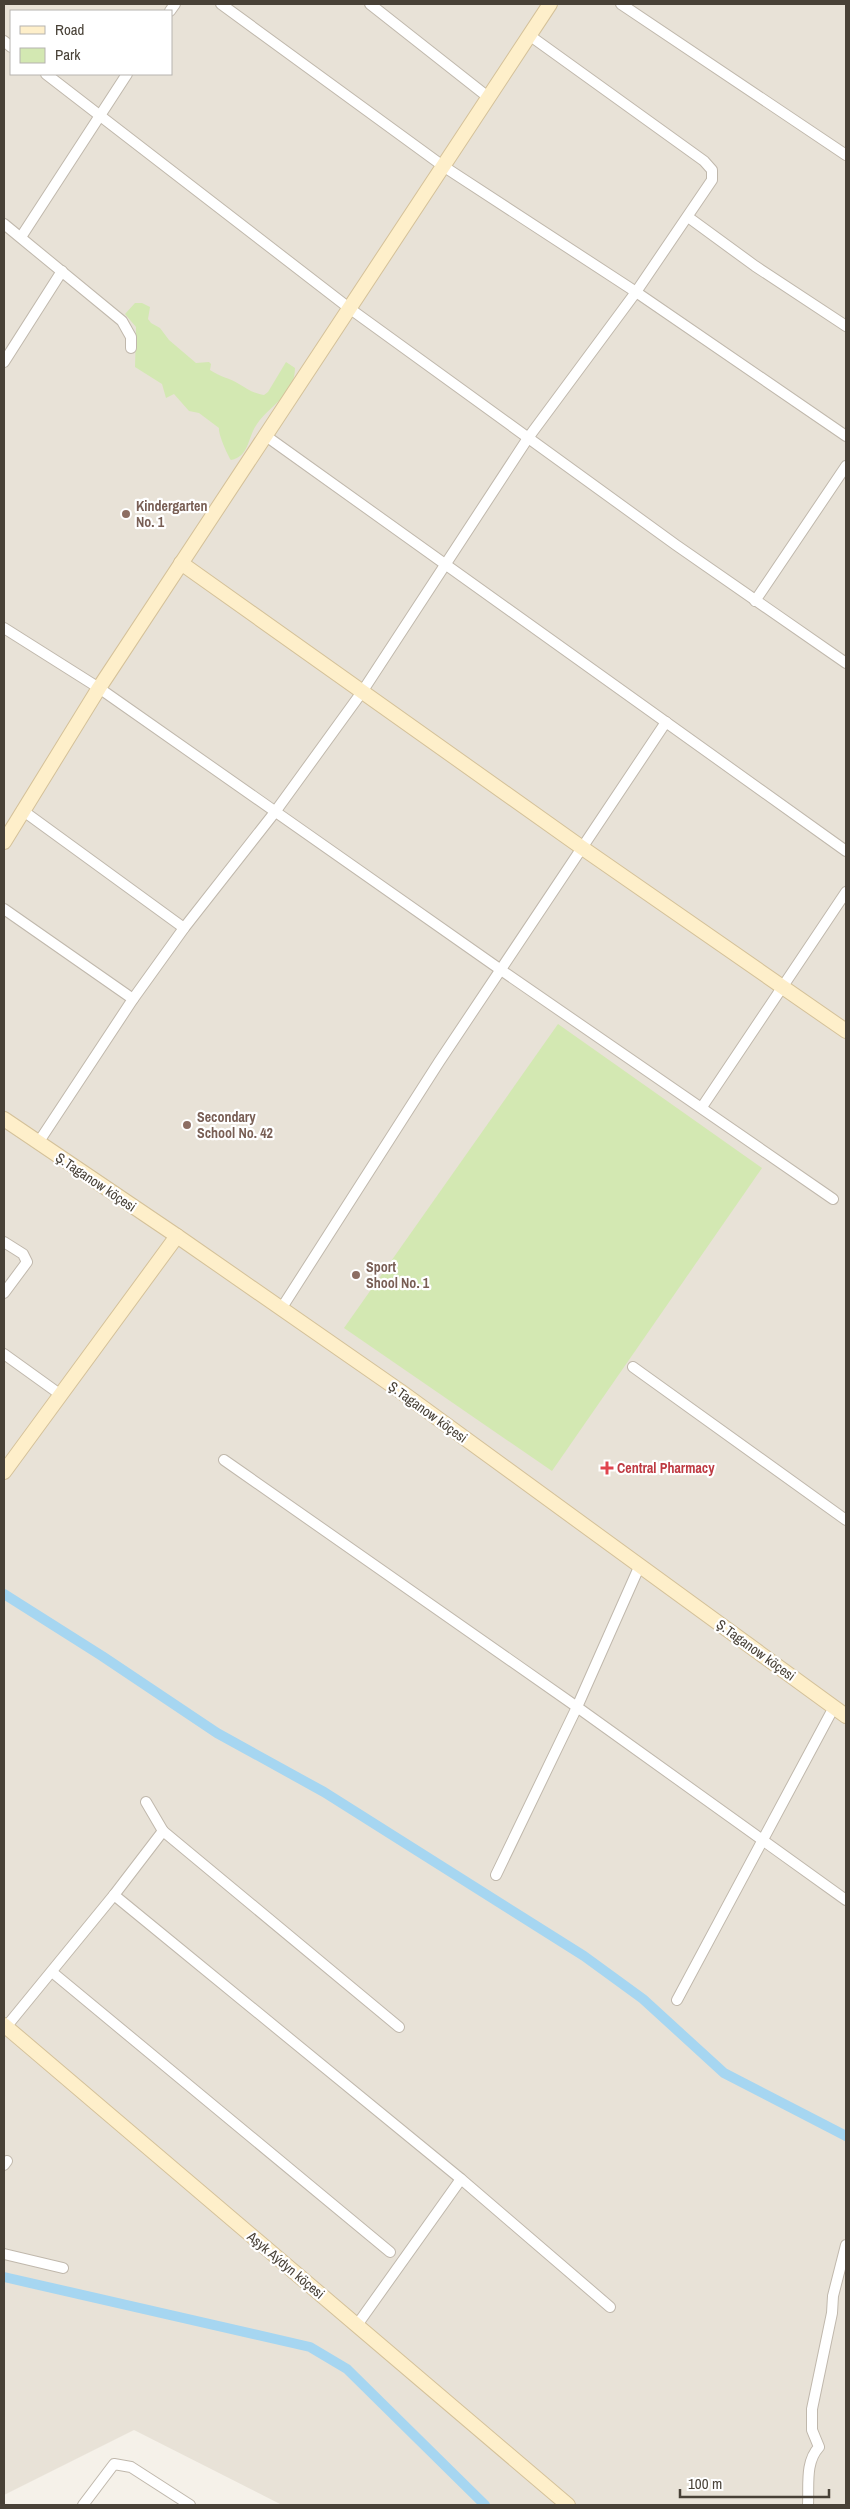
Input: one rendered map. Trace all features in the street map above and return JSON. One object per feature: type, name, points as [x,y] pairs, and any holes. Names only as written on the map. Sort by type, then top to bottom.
[{"type":"street","points":[[220,4],[443,166],[636,292],[846,436]]},
{"type":"street","points":[[370,4],[488,97]]},
{"type":"street","points":[[4,842],[99,688],[550,4]]},
{"type":"street","points":[[621,4],[846,155]]},
{"type":"street","points":[[38,1143],[132,999],[184,928],[275,812],[362,692],[528,438],[636,292],[712,180],[712,170],[704,161],[529,35]]},
{"type":"street","points":[[47,75],[349,308],[755,601],[846,663]]},
{"type":"street","points":[[20,237],[126,75]]},
{"type":"street","points":[[688,217],[755,266],[846,326]]},
{"type":"street","points":[[4,224],[62,270],[128,327],[131,337],[131,348]]},
{"type":"street","points":[[4,362],[62,270]]},
{"type":"street","points":[[266,436],[846,852]]},
{"type":"street","points":[[755,601],[846,466]]},
{"type":"street","points":[[181,563],[581,847],[846,1031]]},
{"type":"street","points":[[4,628],[99,688],[501,970],[834,1199]]},
{"type":"street","points":[[281,1309],[581,847],[666,722]]},
{"type":"street","points":[[22,810],[184,928]]},
{"type":"street","points":[[702,1108],[784,988],[846,892]]},
{"type":"street","points":[[4,909],[132,999]]},
{"type":"street","name":"Ş.Taganow köçesi","points":[[4,1119],[177,1236],[400,1391],[846,1716]]},
{"type":"street","points":[[4,1472],[177,1236]]},
{"type":"street","points":[[4,1242],[22,1254],[27,1262],[4,1293]]},
{"type":"street","points":[[4,1354],[61,1394]]},
{"type":"street","points":[[633,1367],[846,1520]]},
{"type":"street","points":[[224,1460],[577,1707],[846,1900]]},
{"type":"street","points":[[496,1875],[577,1707],[640,1565]]},
{"type":"street","points":[[677,2000],[834,1707]]},
{"type":"street","points":[[146,1802],[163,1831],[399,2027]]},
{"type":"street","points":[[5,2026],[52,1972],[163,1831]]},
{"type":"street","points":[[114,1895],[461,2180],[610,2307]]},
{"type":"street","points":[[52,1972],[390,2252]]},
{"type":"street","name":"Aşyk Aýdyn köçesi","points":[[5,2026],[568,2505]]},
{"type":"street","points":[[357,2325],[461,2180]]},
{"type":"street","points":[[808,2505],[809,2462],[813,2452],[819,2448],[812,2430],[812,2409],[832,2313],[833,2296],[846,2245]]},
{"type":"street","points":[[4,2254],[63,2268]]},
{"type":"street","points":[[83,2505],[114,2464],[131,2467],[190,2505]]},
{"type":"shaded area","points":[[4,4],[846,4],[846,2505],[282,2505],[134,2430],[4,2495]]},
{"type":"green space","points":[[135,303],[142,303],[150,307],[148,319],[151,323],[160,328],[169,340],[196,363],[209,362],[211,364],[210,370],[253,392],[264,395],[268,392],[286,362],[295,368],[291,385],[281,399],[257,424],[242,455],[231,460],[219,428],[199,413],[189,411],[174,394],[166,398],[162,384],[135,367],[136,327],[125,314]]},
{"type":"green space","points":[[558,1024],[762,1168],[552,1471],[344,1328]]},
{"type":"waterway","points":[[4,1594],[102,1656],[217,1733],[324,1792],[584,1956],[643,1999],[724,2073],[846,2136]]},
{"type":"waterway","points":[[4,2277],[310,2347],[347,2369],[485,2505]]},
{"type":"place","name":"Kindergarten No. 1","points":[[126,514]]},
{"type":"place","name":"Secondary School No. 42","points":[[187,1125]]},
{"type":"place","name":"Sport Shool No. 1","points":[[356,1275]]},
{"type":"place","name":"Central Pharmacy","points":[[607,1468]]}]
